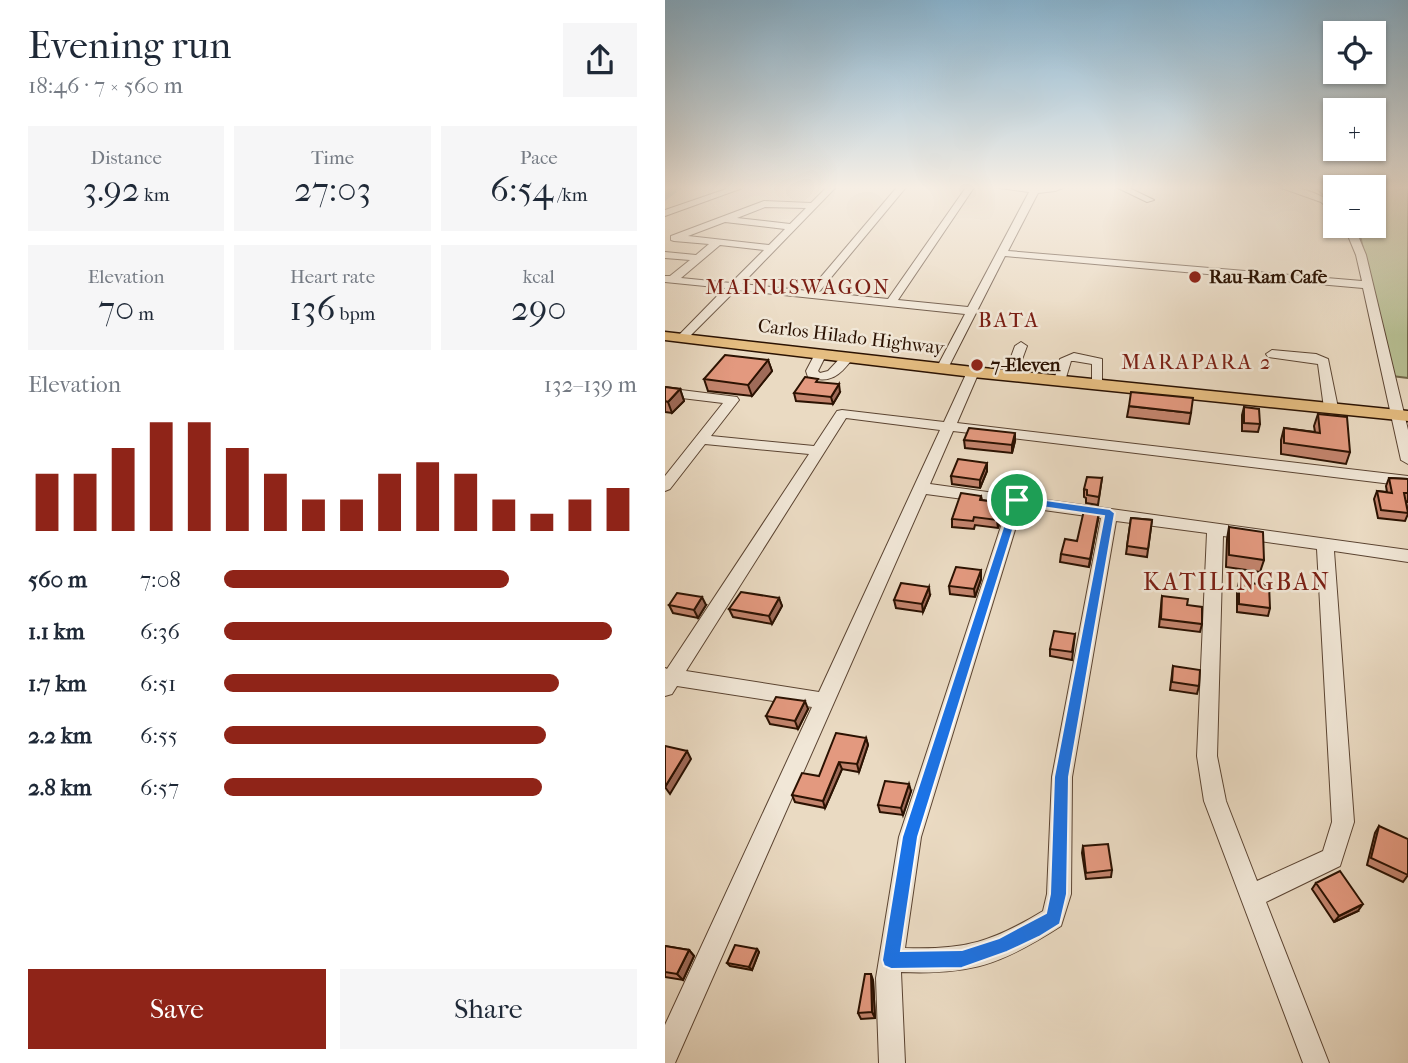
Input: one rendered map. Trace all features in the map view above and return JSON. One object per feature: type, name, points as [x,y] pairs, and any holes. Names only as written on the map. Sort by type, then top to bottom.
[{"type":"main road","name":"Carlos Hilado Highway","points":[[665,337],[942,369],[1402,416]]},
{"type":"street","points":[[681,339],[783,236]]},
{"type":"street","points":[[811,295],[861,236]]},
{"type":"street","points":[[891,303],[937,236]]},
{"type":"street","points":[[942,369],[1010,236]]},
{"type":"street","points":[[669,237],[771,248]]},
{"type":"street","points":[[1354,238],[1361,255],[1402,416],[1408,460]]},
{"type":"street","points":[[669,280],[717,243]]},
{"type":"street","points":[[1001,253],[1190,275],[1368,285]]},
{"type":"street","points":[[665,255],[698,258]]},
{"type":"street","points":[[669,280],[971,311]]},
{"type":"street","points":[[1010,376],[1021,346]]},
{"type":"street","points":[[1272,354],[1317,358],[1324,362],[1331,408]]},
{"type":"street","points":[[1060,381],[1066,359],[1073,357],[1098,362],[1098,385]]},
{"type":"street","points":[[665,1055],[973,372]]},
{"type":"street","points":[[665,392],[732,400],[665,486]]},
{"type":"street","points":[[824,702],[667,681],[842,414],[1408,481]]},
{"type":"street","points":[[702,439],[818,451]]},
{"type":"street","points":[[921,488],[1408,556]]},
{"type":"street","points":[[892,1063],[888,978],[910,837],[1017,500]]},
{"type":"street","points":[[891,960],[962,959],[1011,941],[1053,918],[1059,894],[1062,777],[1110,513]]},
{"type":"street","points":[[1215,528],[1207,757],[1215,802],[1316,1063]]},
{"type":"street","points":[[1250,897],[1332,859],[1343,822],[1325,544]]},
{"type":"green space","points":[[1408,236],[1408,378],[1392,376],[1361,238]]},
{"type":"building","points":[[725,355],[768,360],[748,385],[704,379]]},
{"type":"building","points":[[805,377],[818,379],[816,382],[839,384],[831,397],[794,393]]},
{"type":"building","points":[[665,387],[680,389],[668,402],[665,401]]},
{"type":"building","points":[[1131,392],[1193,398],[1191,413],[1129,406]]},
{"type":"building","points":[[1244,407],[1259,409],[1260,424],[1244,423]]},
{"type":"building","points":[[1318,414],[1347,417],[1350,452],[1284,443],[1284,428],[1320,433]]},
{"type":"building","points":[[969,428],[1015,433],[1012,445],[964,440]]},
{"type":"building","points":[[958,459],[987,463],[980,480],[951,476]]},
{"type":"building","points":[[1087,477],[1102,478],[1099,497],[1087,495],[1087,490],[1084,489]]},
{"type":"building","points":[[1389,478],[1408,479],[1408,493],[1404,493],[1408,513],[1381,510],[1377,491],[1392,493]]},
{"type":"building","points":[[961,493],[981,496],[980,500],[1003,503],[997,520],[974,517],[973,521],[952,519]]},
{"type":"building","points":[[1084,510],[1099,512],[1090,559],[1061,554],[1065,539],[1077,541]]},
{"type":"building","points":[[1131,518],[1152,520],[1148,549],[1127,546]]},
{"type":"building","points":[[1229,527],[1263,532],[1264,560],[1229,555]]},
{"type":"building","points":[[956,567],[981,570],[974,589],[949,586]]},
{"type":"building","points":[[1239,582],[1269,585],[1270,608],[1239,604]]},
{"type":"building","points":[[901,583],[929,587],[922,604],[894,600]]},
{"type":"building","points":[[741,592],[779,598],[769,616],[729,609]]},
{"type":"building","points":[[677,593],[702,597],[694,610],[669,605]]},
{"type":"building","points":[[1162,596],[1188,599],[1187,605],[1202,607],[1202,624],[1161,619]]},
{"type":"building","points":[[1054,631],[1075,634],[1072,652],[1050,649]]},
{"type":"building","points":[[1173,666],[1200,670],[1199,686],[1172,682]]},
{"type":"building","points":[[776,697],[805,701],[795,721],[766,716]]},
{"type":"building","points":[[836,733],[866,738],[857,764],[839,762],[823,801],[792,795],[802,773],[819,776]]},
{"type":"building","points":[[665,746],[687,751],[665,787]]},
{"type":"building","points":[[885,781],[909,784],[901,808],[878,805]]},
{"type":"building","points":[[1379,826],[1408,839],[1408,875],[1371,858]]},
{"type":"building","points":[[1108,844],[1112,870],[1086,873],[1083,846]]},
{"type":"building","points":[[1340,871],[1363,904],[1339,916],[1316,883]]},
{"type":"building","points":[[735,945],[757,949],[749,967],[727,963]]},
{"type":"building","points":[[665,946],[689,950],[677,974],[665,972]]},
{"type":"building","points":[[865,974],[871,974],[872,1012],[858,1013]]},
{"type":"place","name":"Rau-Ram Cafe","points":[[1195,277]]},
{"type":"place","name":"7-Eleven","points":[[977,365]]},
{"type":"district","name":"MAINUSWAGON","points":[[798,287]]},
{"type":"district","name":"BATA","points":[[1009,320]]},
{"type":"district","name":"MARAPARA 2","points":[[1197,362]]},
{"type":"district","name":"KATILINGBAN","points":[[1237,582]]},
{"type":"route","points":[[1017,500],[1110,513],[1062,777],[1059,894],[1053,918],[1033,931],[1000,946],[962,959],[891,960],[910,837],[1017,500]]}]
